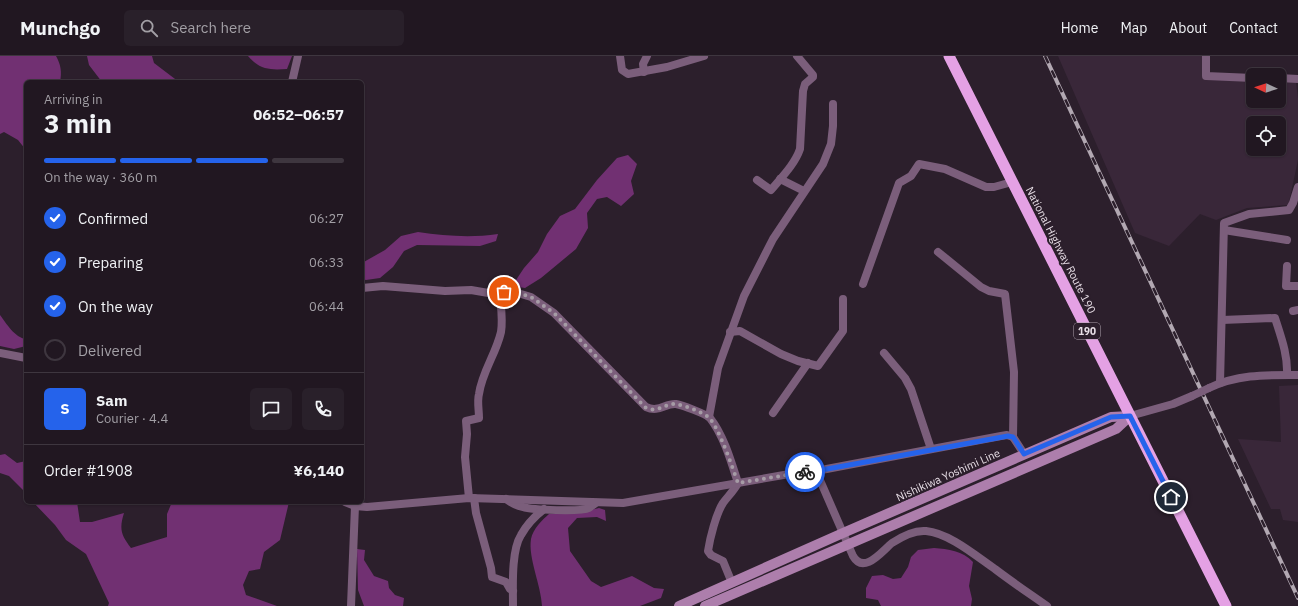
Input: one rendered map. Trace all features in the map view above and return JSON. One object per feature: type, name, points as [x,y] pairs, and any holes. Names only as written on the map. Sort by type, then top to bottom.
[{"type":"highway","name":"National Highway Route 190","points":[[949,56],[1226,606]]},
{"type":"main road","name":"Nishikiwa Yoshimi Line","points":[[679,606],[1111,417],[1130,416]]},
{"type":"main road","points":[[705,606],[1116,429],[1130,416]]},
{"type":"street","points":[[620,56],[622,70],[624,73],[628,74],[667,67],[702,58],[704,56]]},
{"type":"street","points":[[644,72],[643,64],[647,56]]},
{"type":"street","points":[[757,180],[770,190],[798,156],[800,149],[803,91],[805,84],[813,78],[813,75],[796,56]]},
{"type":"street","points":[[1206,56],[1206,76],[1246,78]]},
{"type":"street","points":[[293,80],[300,57]]},
{"type":"street","points":[[1286,78],[1298,79]]},
{"type":"street","points":[[732,583],[722,561],[711,555],[708,551],[711,536],[723,504],[733,493],[738,483],[727,452],[709,417],[718,368],[744,296],[759,264],[773,239],[823,164],[831,144],[833,104]]},
{"type":"street","points":[[863,284],[899,183],[912,176],[919,164],[945,169],[986,187],[994,187],[1012,182]]},
{"type":"street","points":[[780,179],[804,191]]},
{"type":"street","points":[[1220,383],[1224,223],[1249,214],[1289,210],[1298,187]]},
{"type":"street","points":[[1224,230],[1287,240]]},
{"type":"street","points":[[938,252],[981,287],[989,291],[1005,294],[1014,372],[1013,437],[1024,454]]},
{"type":"street","points":[[1287,266],[1286,286],[1298,286]]},
{"type":"street","points":[[364,288],[383,286],[444,291],[471,290],[500,295],[504,292],[531,297],[554,313],[646,408],[652,410],[673,404],[684,406],[709,417]]},
{"type":"street","points":[[500,295],[502,322],[501,332],[494,354],[480,387],[478,396],[479,418],[466,421],[467,434],[465,457],[471,498],[491,568],[492,578],[506,582],[513,591]]},
{"type":"street","points":[[730,332],[740,331],[781,354],[798,361],[818,366],[843,331],[843,300]]},
{"type":"street","points":[[1222,320],[1275,318],[1285,351],[1287,367],[1286,375]]},
{"type":"street","points":[[0,353],[24,358]]},
{"type":"street","points":[[884,353],[905,378],[911,389],[931,449]]},
{"type":"street","points":[[773,413],[808,363]]},
{"type":"street","points":[[1130,416],[1173,404],[1220,383],[1254,376],[1298,375]]},
{"type":"street","points":[[350,504],[367,507],[471,498],[623,503],[801,472],[816,471],[1001,436],[1013,437]]},
{"type":"street","points":[[816,471],[848,545],[855,559],[860,562],[865,563],[872,561],[897,540],[908,535],[926,531],[935,533],[963,547],[1047,606]]},
{"type":"street","points":[[505,499],[523,508],[544,509],[589,508],[596,502]]},
{"type":"street","points":[[351,606],[355,506]]},
{"type":"street","points":[[513,606],[515,555],[517,543],[520,535],[544,509]]},
{"type":"shaded area","points":[[0,56],[56,56],[60,66],[60,80],[24,80],[24,148],[18,140],[4,132],[0,134]]},
{"type":"shaded area","points":[[87,56],[152,56],[154,63],[176,80],[100,80],[89,65]]},
{"type":"shaded area","points":[[248,56],[292,56],[287,69],[275,69],[261,67],[252,61]]},
{"type":"shaded area","points":[[1058,56],[1204,56],[1204,74],[1246,80],[1246,108],[1286,108],[1286,82],[1296,82],[1298,98],[1298,160],[1289,202],[1287,205],[1247,208],[1216,220],[1200,214],[1169,246],[1135,233]]},
{"type":"shaded area","points":[[628,155],[637,164],[631,181],[634,194],[621,206],[607,197],[597,199],[587,213],[588,228],[576,249],[541,278],[525,288],[512,286],[524,268],[538,252],[547,234],[560,216],[575,209],[597,180],[617,158]]},
{"type":"shaded area","points":[[418,232],[458,236],[498,234],[496,241],[480,246],[417,245],[404,251],[393,267],[380,278],[364,280],[364,262],[385,250],[401,236]]},
{"type":"shaded area","points":[[0,315],[18,336],[24,338],[24,346],[14,349],[0,346]]},
{"type":"shaded area","points":[[1298,385],[1298,522],[1283,520],[1280,509],[1271,509],[1238,439],[1281,442],[1279,386]]},
{"type":"shaded area","points":[[5,454],[17,463],[24,461],[24,491],[9,476],[0,473],[0,455]]},
{"type":"shaded area","points":[[35,504],[77,504],[80,522],[92,522],[124,513],[121,528],[125,539],[131,548],[167,537],[167,514],[171,504],[289,504],[280,540],[264,552],[260,569],[249,571],[243,585],[246,595],[277,606],[108,606],[109,603],[86,554],[66,540],[55,525]]},
{"type":"shaded area","points":[[599,508],[605,510],[606,521],[597,517],[577,518],[568,528],[570,551],[591,581],[601,587],[632,576],[654,588],[664,589],[661,598],[640,606],[542,606],[531,555],[531,539],[536,528],[549,514],[578,513]]},
{"type":"shaded area","points":[[934,548],[960,553],[965,555],[973,562],[969,586],[972,599],[971,606],[881,606],[878,600],[866,598],[866,588],[872,576],[883,575],[893,579],[901,578],[908,567],[911,557],[918,550]]},
{"type":"shaded area","points":[[357,549],[365,550],[364,560],[374,576],[388,581],[389,588],[395,595],[404,598],[403,606],[364,606],[358,590]]},
{"type":"railway","points":[[1045,56],[1298,598]]},
{"type":"way so far","points":[[504,292],[531,297],[554,313],[646,408],[652,410],[673,404],[684,406],[709,417],[727,452],[738,483],[805,472]]},
{"type":"route","points":[[805,472],[1001,436],[1013,437],[1024,454],[1111,417],[1130,416],[1171,497]]}]
